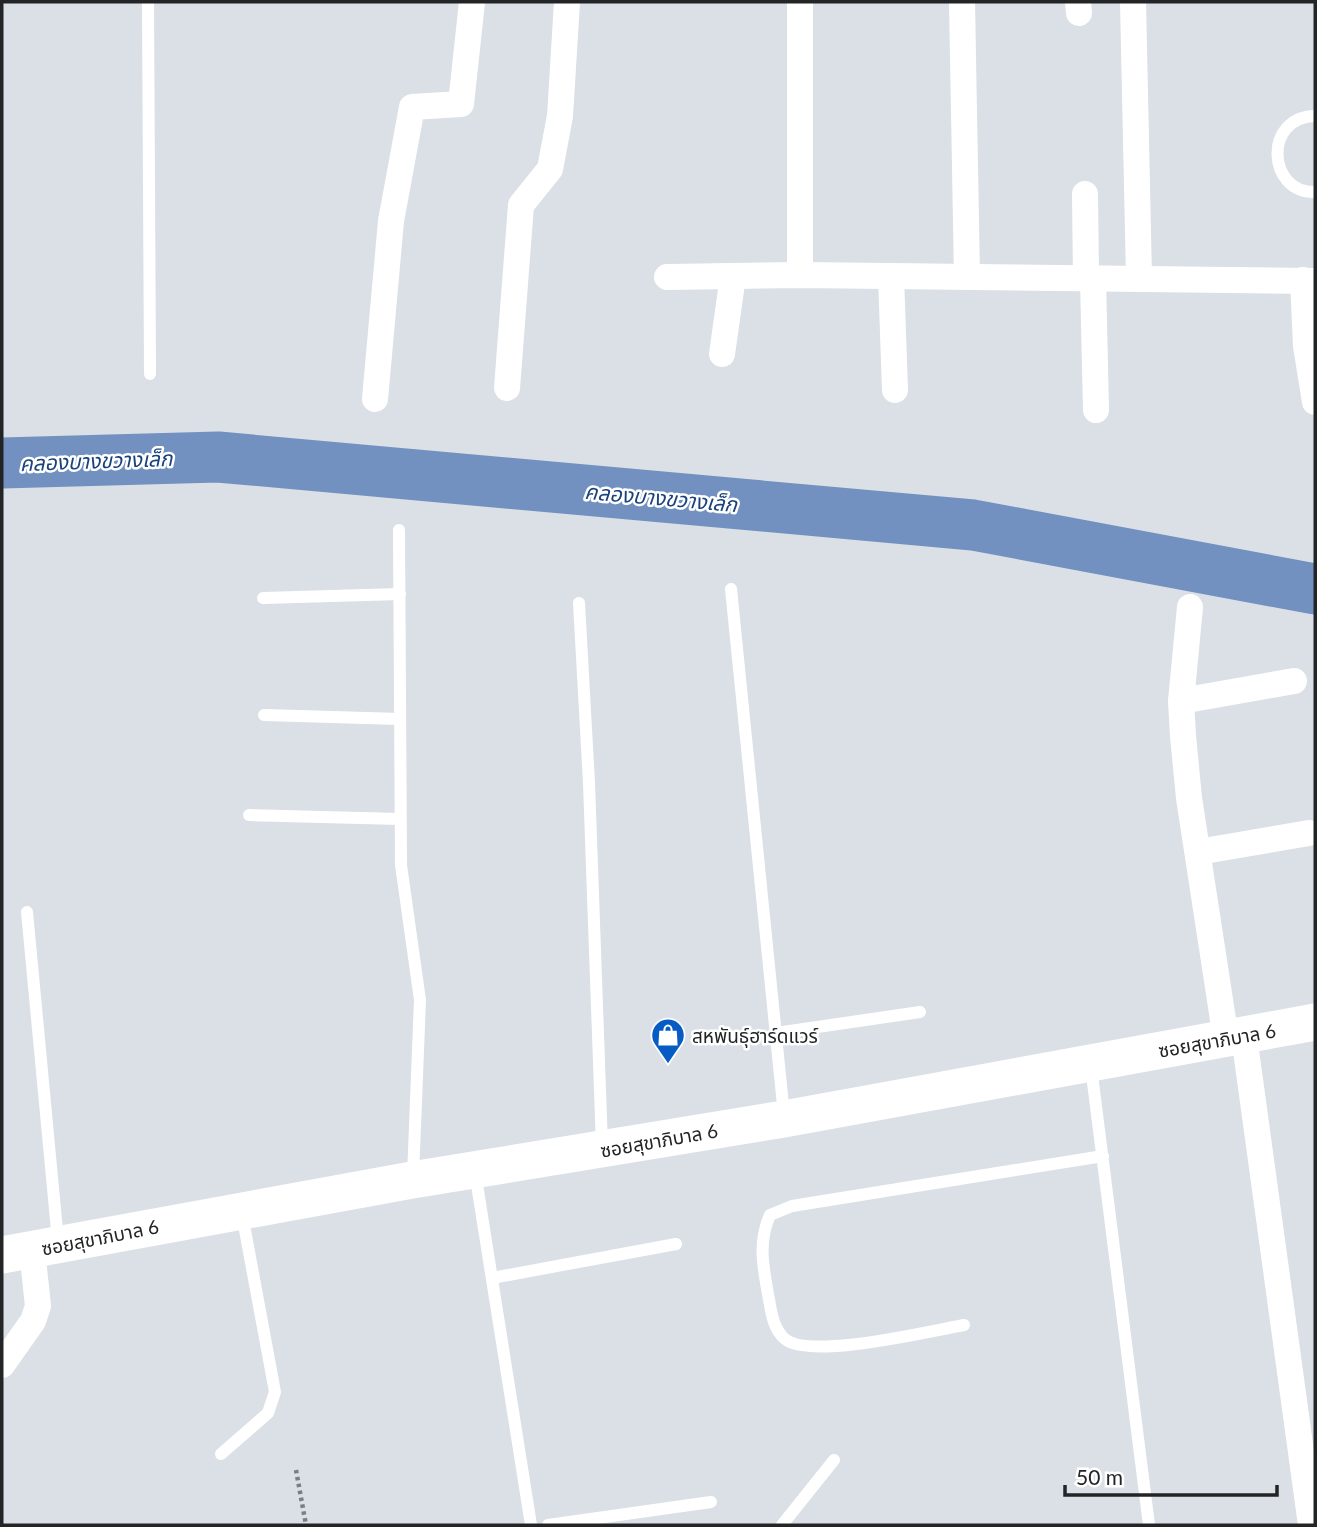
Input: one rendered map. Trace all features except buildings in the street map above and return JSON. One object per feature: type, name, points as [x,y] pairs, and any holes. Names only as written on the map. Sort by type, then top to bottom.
[{"type":"street","points":[[375,399],[391,221],[412,107],[461,104],[471,2]]},
{"type":"street","points":[[507,388],[521,205],[550,169],[560,116],[567,2]]},
{"type":"street","points":[[800,2],[800,275]]},
{"type":"street","points":[[962,2],[967,276]]},
{"type":"street","points":[[1133,2],[1139,278]]},
{"type":"street","points":[[1085,194],[1096,410]]},
{"type":"street","points":[[667,277],[800,275],[1309,280],[1306,346],[1315,402]]},
{"type":"street","points":[[722,354],[733,276]]},
{"type":"street","points":[[891,276],[895,390]]},
{"type":"street","points":[[1190,607],[1181,701],[1189,798],[1235,1037],[1311,1525]]},
{"type":"street","points":[[1181,701],[1294,681]]},
{"type":"street","points":[[1198,852],[1308,833]]},
{"type":"street","name":"ซอยสุขาภิบาล 6","points":[[31,1250],[412,1180],[785,1119],[1315,1022]]},
{"type":"street","points":[[2,1365],[33,1321],[38,1306],[31,1250]]},
{"type":"lane","points":[[148,2],[150,374]]},
{"type":"lane","points":[[1315,116],[1305,116],[1290,125],[1279,139],[1276,156],[1281,172],[1292,186],[1315,192]]},
{"type":"lane","points":[[399,530],[401,865],[420,1000],[412,1180]]},
{"type":"lane","points":[[731,589],[785,1119]]},
{"type":"lane","points":[[263,598],[400,594]]},
{"type":"lane","points":[[579,603],[589,783],[602,1150]]},
{"type":"lane","points":[[264,715],[400,719]]},
{"type":"lane","points":[[249,815],[400,819]]},
{"type":"lane","points":[[27,912],[31,1250]]},
{"type":"lane","points":[[776,1033],[920,1012]]},
{"type":"lane","points":[[1091,1063],[1149,1525]]},
{"type":"lane","points":[[964,1325],[830,1347],[806,1347],[785,1339],[774,1323],[763,1267],[762,1232],[769,1215],[792,1206],[1103,1156]]},
{"type":"lane","points":[[475,1171],[530,1525]]},
{"type":"lane","points":[[221,1454],[268,1413],[275,1392],[241,1210]]},
{"type":"lane","points":[[492,1278],[676,1244]]},
{"type":"lane","points":[[782,1525],[834,1461]]},
{"type":"lane","points":[[548,1525],[711,1502]]},
{"type":"path","points":[[296,1470],[306,1525]]},
{"type":"waterway","name":"คลองบางขวางเล็ก","points":[[2,463],[218,457],[973,525],[1315,589]]},
{"type":"place","name":"สหพันธุ์ฮาร์ดแวร์","points":[[668,1065]]}]
